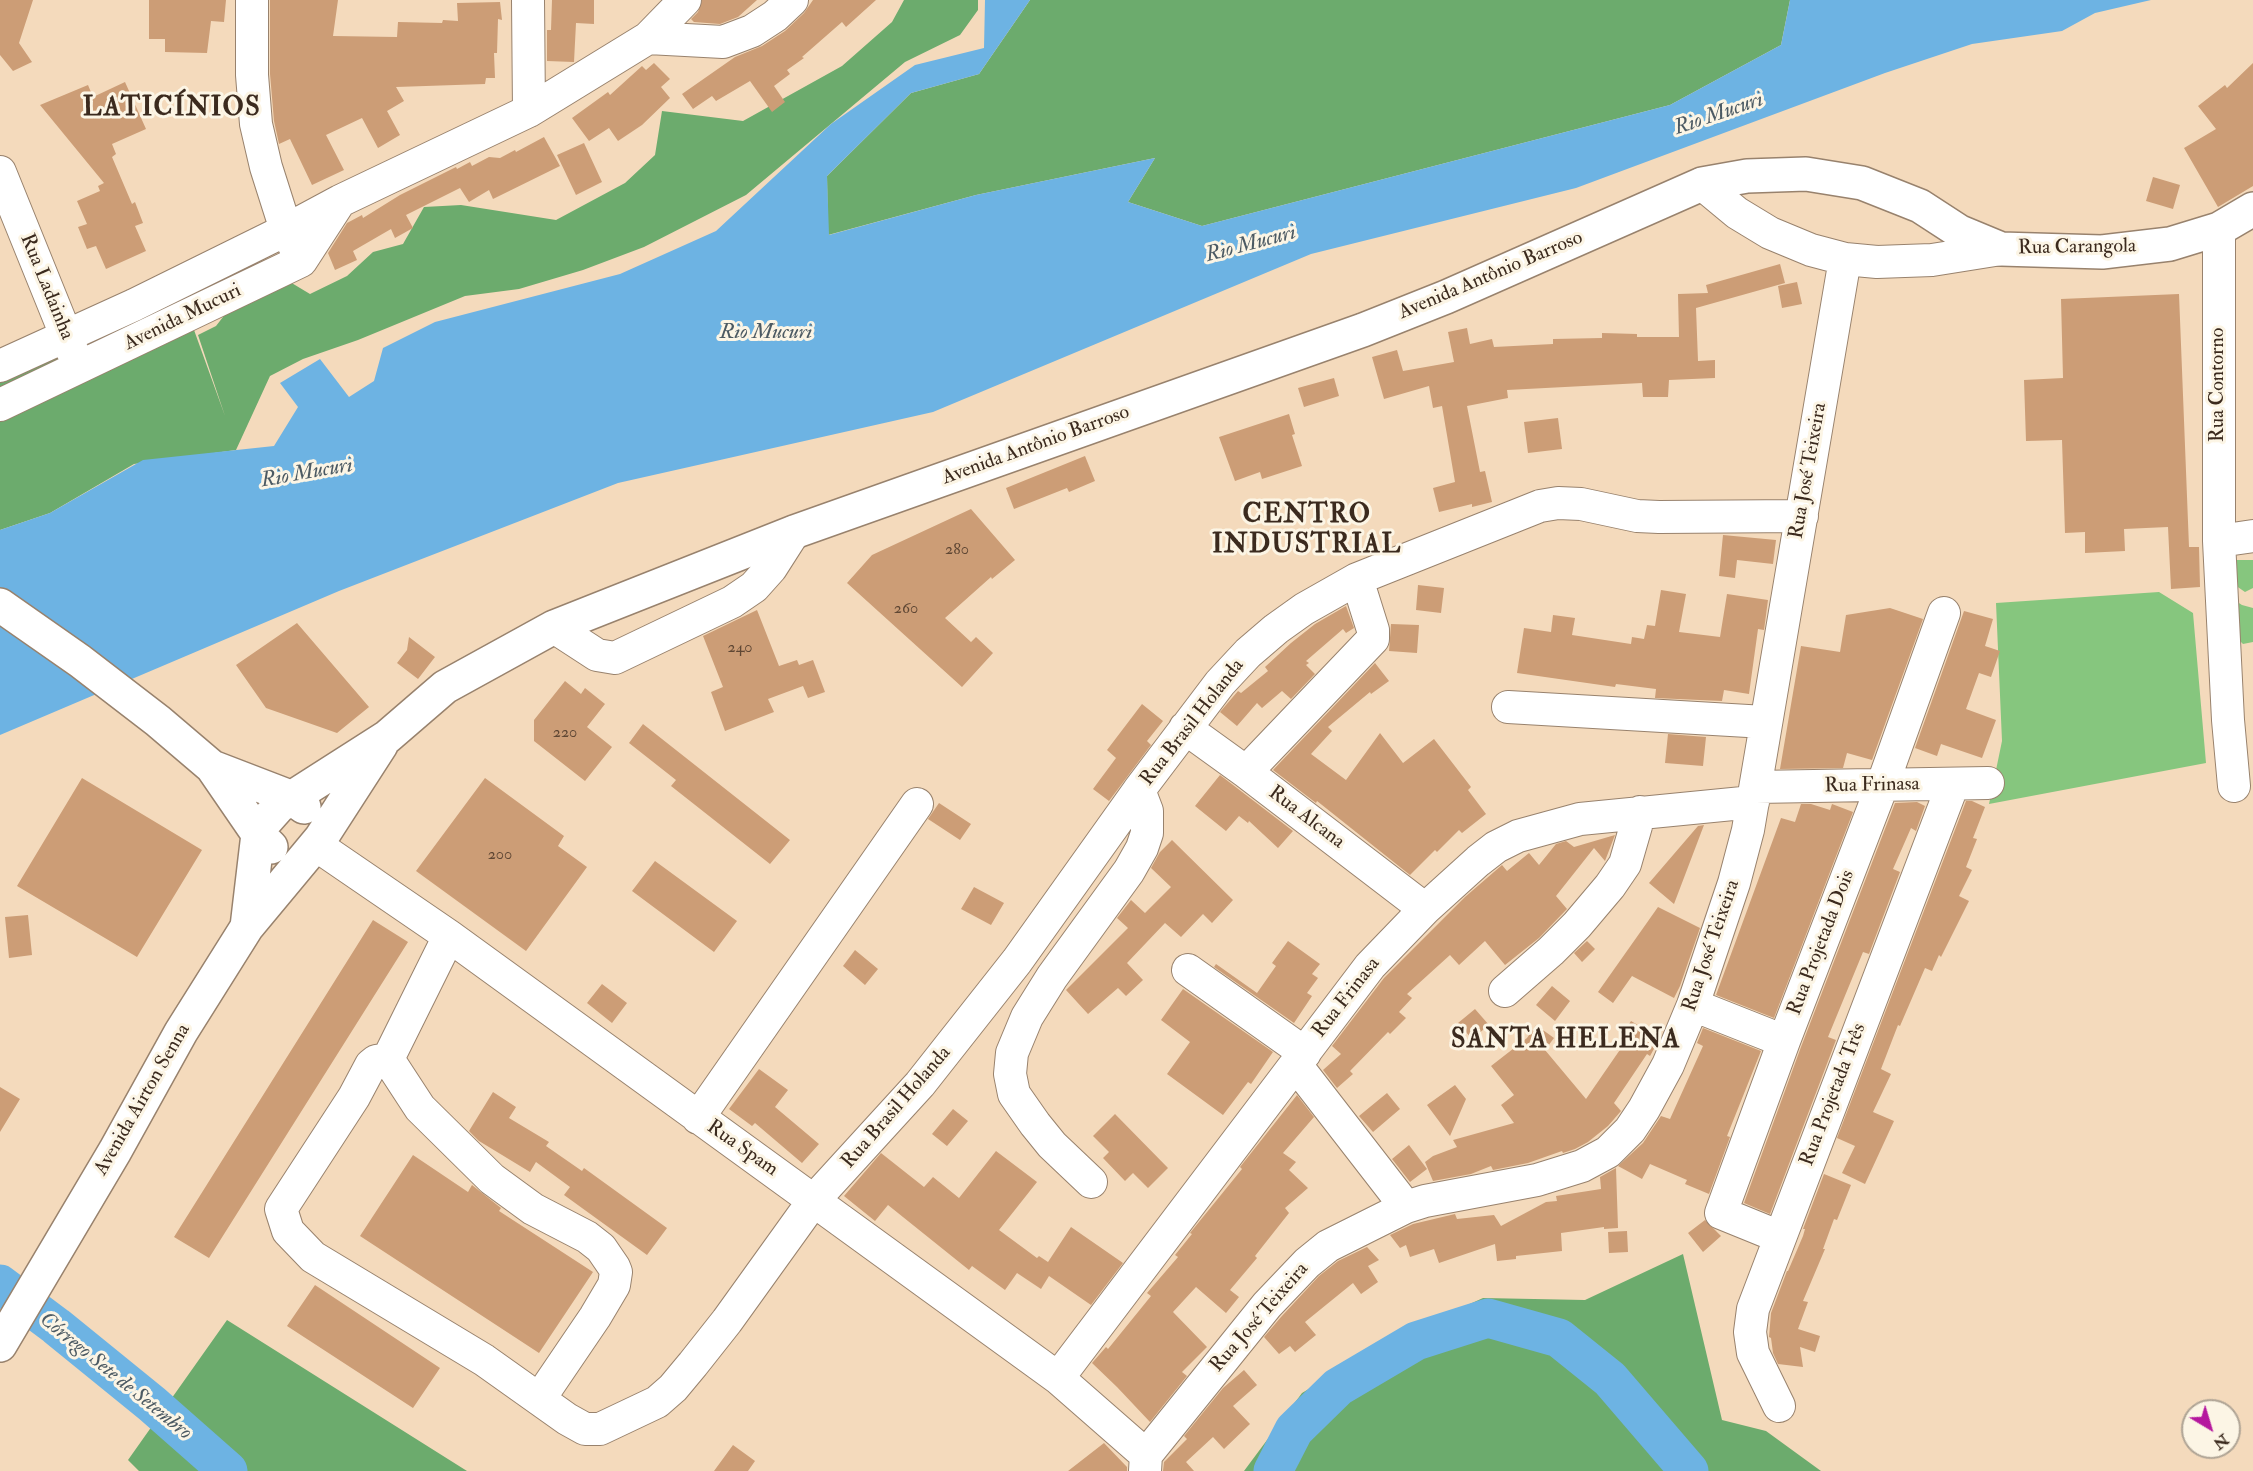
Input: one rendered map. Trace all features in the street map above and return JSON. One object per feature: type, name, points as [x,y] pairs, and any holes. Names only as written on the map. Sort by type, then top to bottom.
[{"type":"main road","name":"Avenida Antônio Barroso","points":[[272,816],[387,737],[445,687],[554,627],[794,532],[1363,330],[1446,297],[1702,184],[1748,176],[1806,174],[1862,183],[1920,206],[1960,232],[2001,249]]},
{"type":"main road","name":"Rua Carangola","points":[[2001,249],[2112,251],[2170,244],[2219,229],[2253,210]]},
{"type":"main road","points":[[0,605],[80,661],[158,721],[272,816],[273,849],[294,856],[314,847],[314,818],[299,803],[272,816]]},
{"type":"main road","name":"Avenida Antônio Barroso","points":[[314,847],[387,737]]},
{"type":"main road","points":[[212,767],[272,816]]},
{"type":"main road","name":"Avenida Airton Senna","points":[[247,927],[272,816]]},
{"type":"main road","name":"Avenida Airton Senna","points":[[7,1334],[115,1151],[181,1032],[247,927],[314,847]]},
{"type":"street","points":[[252,0],[252,75],[256,124],[266,167],[286,230],[302,261]]},
{"type":"street","points":[[528,0],[529,111]]},
{"type":"street","name":"Avenida Mucuri","points":[[0,366],[66,337],[286,230],[340,201],[529,111],[648,38],[685,0]]},
{"type":"street","points":[[648,38],[723,42],[752,31],[775,16],[792,0]]},
{"type":"street","name":"Rua Ladainha","points":[[0,172],[80,367]]},
{"type":"street","points":[[1702,184],[1737,213],[1770,233],[1810,250],[1845,259],[1877,262],[1932,260],[2001,249]]},
{"type":"street","points":[[302,261],[340,201]]},
{"type":"street","name":"Rua Contorno","points":[[2219,229],[2219,541],[2240,718],[2234,786]]},
{"type":"street","name":"Rua José Teixeira","points":[[1145,1463],[1244,1332],[1306,1263],[1328,1246],[1406,1207],[1453,1194],[1537,1180],[1582,1166],[1608,1152],[1630,1130],[1644,1109],[1668,1065],[1693,1005],[1734,883],[1755,795],[1765,722],[1845,259]]},
{"type":"street","name":"Avenida Mucuri","points":[[0,405],[302,261]]},
{"type":"street","name":"Rua Brasil Holanda","points":[[388,1059],[381,1059],[371,1065],[354,1097],[281,1209],[288,1232],[313,1257],[484,1360],[567,1419],[585,1429],[600,1429],[657,1402],[673,1388],[727,1321],[814,1200],[920,1084],[1017,961],[1139,790],[1220,683],[1248,653],[1305,609],[1357,579],[1518,514],[1549,505],[1581,504],[1637,516],[1659,517],[1802,516]]},
{"type":"street","points":[[554,627],[597,655],[615,658],[732,602],[747,592],[771,568],[794,532]]},
{"type":"street","points":[[2219,541],[2253,536]]},
{"type":"street","points":[[1246,772],[1373,639],[1373,630],[1357,579]]},
{"type":"street","name":"Rua Projetada Dois","points":[[1780,1237],[1720,1213],[1882,786],[1944,613]]},
{"type":"street","points":[[1508,707],[1765,722]]},
{"type":"street","name":"Rua Alcana","points":[[1185,728],[1425,909]]},
{"type":"street","name":"Rua Frinasa","points":[[1058,1378],[1370,966],[1425,909],[1496,847],[1518,836],[1580,819],[1755,795],[1882,786],[1988,783]]},
{"type":"street","name":"Rua Projetada Três","points":[[1779,1406],[1753,1353],[1750,1332],[1753,1309],[1953,784]]},
{"type":"street","points":[[1090,1182],[1052,1145],[1014,1094],[1010,1074],[1012,1053],[1027,1017],[1039,997],[1130,871],[1142,848],[1147,833],[1147,811],[1139,790]]},
{"type":"street","points":[[698,1118],[917,804]]},
{"type":"street","points":[[1505,991],[1577,926],[1610,886],[1625,864],[1640,812]]},
{"type":"street","name":"Rua Spam","points":[[314,847],[449,936],[1058,1378],[1145,1463]]},
{"type":"street","points":[[449,936],[388,1059],[420,1108],[492,1179],[533,1209],[587,1237],[601,1248],[615,1267],[614,1285],[540,1398]]},
{"type":"street","points":[[1188,970],[1300,1059],[1406,1207]]},
{"type":"street","points":[[1693,1005],[1784,1041]]},
{"type":"green space","points":[[904,0],[978,0],[978,10],[960,35],[905,62],[746,195],[644,247],[583,270],[519,289],[465,296],[358,340],[303,359],[270,376],[236,450],[134,464],[50,513],[0,530],[0,377],[168,305],[194,330],[225,416],[198,335],[216,326],[230,308],[290,282],[310,294],[347,276],[373,252],[403,244],[424,207],[461,205],[556,220],[625,183],[655,155],[662,111],[743,121],[842,66],[892,22]]},
{"type":"green space","points":[[1030,0],[1790,0],[1781,45],[1670,105],[1202,226],[1128,202],[1155,158],[976,195],[828,235],[827,176],[911,93],[979,74]]},
{"type":"green space","points":[[2233,560],[2253,560],[2253,588],[2245,592],[2232,583]]},
{"type":"green space","points":[[2159,592],[2193,613],[2206,763],[1989,804],[2002,741],[1996,603]]},
{"type":"green space","points":[[2231,598],[2242,605],[2253,608],[2253,642],[2243,644],[2235,636]]},
{"type":"green space","points":[[1683,1254],[1722,1420],[1766,1431],[1821,1471],[1244,1471],[1302,1393],[1395,1338],[1483,1298],[1585,1300]]},
{"type":"green space","points":[[227,1320],[467,1471],[139,1471],[128,1460]]},
{"type":"water","name":"Rio Mucuri","points":[[985,0],[1030,0],[979,74],[911,93],[827,176],[829,235],[976,195],[1155,158],[1128,202],[1202,226],[1670,105],[1781,45],[1790,0],[2151,0],[2095,13],[2062,31],[1972,44],[1885,73],[1576,188],[1311,254],[933,412],[618,483],[339,591],[0,735],[0,530],[50,513],[143,460],[274,446],[298,407],[280,383],[320,359],[349,397],[374,381],[383,348],[435,322],[620,274],[716,231],[831,124],[915,65],[984,48]]},
{"type":"building","points":[[0,0],[33,0],[19,43],[32,62],[13,71],[0,55]]},
{"type":"building","points":[[149,0],[226,0],[224,22],[211,21],[207,53],[165,52],[165,39],[149,39]]},
{"type":"building","points":[[270,0],[338,0],[333,36],[397,37],[398,22],[458,21],[457,3],[500,2],[502,20],[498,19],[497,53],[494,53],[495,78],[486,78],[485,84],[396,87],[404,101],[387,111],[400,135],[378,148],[362,118],[326,135],[344,170],[312,185],[290,139],[279,144],[274,121],[270,74]]},
{"type":"building","points":[[552,0],[594,0],[594,24],[576,23],[574,62],[547,61],[547,30],[551,30]]},
{"type":"building","points":[[702,0],[757,0],[738,17],[720,24],[694,22],[691,19],[698,12]]},
{"type":"building","points":[[813,0],[876,0],[846,27],[842,22],[802,57],[804,58],[787,70],[790,74],[774,86],[785,102],[772,112],[750,81],[716,101],[712,96],[693,109],[682,94],[735,57],[762,46],[785,31],[804,13]]},
{"type":"building","points":[[654,63],[670,79],[661,87],[670,98],[642,125],[618,141],[609,128],[589,141],[572,118],[608,92],[610,95],[642,66],[646,70]]},
{"type":"building","points":[[2253,63],[2253,186],[2218,207],[2184,148],[2216,129],[2198,106],[2225,85],[2227,88]]},
{"type":"building","points":[[125,82],[146,129],[112,144],[116,154],[112,157],[132,204],[135,202],[143,223],[135,226],[146,251],[106,269],[96,246],[87,249],[78,227],[87,224],[77,201],[100,191],[98,186],[104,183],[40,105],[88,85],[93,97]]},
{"type":"building","points":[[544,137],[560,166],[493,199],[489,190],[469,202],[460,188],[406,215],[413,228],[395,238],[391,229],[353,251],[357,260],[335,270],[328,253],[347,223],[362,215],[363,218],[400,195],[456,167],[457,169],[470,162],[472,166],[489,157],[500,158]]},
{"type":"building","points":[[584,143],[602,182],[576,195],[557,155]]},
{"type":"building","points":[[2153,177],[2180,185],[2173,209],[2146,201]]},
{"type":"building","points":[[1780,264],[1785,283],[1696,308],[1698,361],[1715,360],[1715,378],[1669,380],[1668,397],[1643,397],[1642,383],[1507,390],[1508,398],[1467,406],[1480,472],[1485,471],[1492,502],[1439,512],[1433,488],[1455,482],[1442,406],[1433,408],[1429,386],[1384,399],[1372,357],[1397,350],[1403,371],[1454,362],[1448,332],[1467,328],[1470,344],[1492,339],[1494,347],[1553,344],[1553,339],[1602,338],[1602,333],[1637,334],[1637,337],[1679,337],[1678,294],[1708,293],[1706,285]]},
{"type":"building","points":[[1797,282],[1802,304],[1782,308],[1778,286]]},
{"type":"building","points":[[2179,294],[2189,547],[2199,547],[2200,587],[2171,589],[2168,527],[2124,529],[2125,551],[2085,553],[2085,532],[2065,533],[2062,440],[2026,441],[2024,380],[2063,378],[2061,299]]},
{"type":"building","points":[[1334,378],[1339,396],[1304,407],[1298,388]]},
{"type":"building","points":[[1289,414],[1295,434],[1292,435],[1302,466],[1262,479],[1260,472],[1235,481],[1219,437]]},
{"type":"building","points":[[1558,418],[1562,449],[1528,453],[1524,422]]},
{"type":"building","points":[[1085,456],[1095,481],[1069,492],[1067,488],[1014,509],[1006,488]]},
{"type":"building","points":[[971,509],[1015,560],[992,579],[991,577],[945,618],[971,642],[976,637],[993,653],[962,687],[847,583],[872,555]]},
{"type":"building","points":[[1723,535],[1776,540],[1773,564],[1737,560],[1735,578],[1719,576]]},
{"type":"building","points":[[1418,585],[1444,588],[1441,613],[1416,610]]},
{"type":"building","points":[[1661,590],[1686,594],[1679,632],[1720,637],[1727,594],[1768,600],[1764,630],[1758,629],[1749,694],[1724,690],[1722,701],[1655,698],[1656,689],[1616,684],[1615,687],[1517,673],[1524,628],[1551,632],[1553,615],[1575,618],[1572,635],[1631,644],[1632,637],[1644,639],[1647,625],[1655,626]]},
{"type":"building","points":[[1346,606],[1354,628],[1346,633],[1343,629],[1306,661],[1309,663],[1306,665],[1315,674],[1291,699],[1282,691],[1262,708],[1257,703],[1237,726],[1220,712],[1238,691],[1241,693],[1268,671],[1265,667],[1291,643],[1315,624]]},
{"type":"building","points":[[1890,608],[1923,619],[1872,760],[1847,753],[1843,768],[1780,769],[1801,646],[1840,652],[1846,615]]},
{"type":"building","points":[[757,610],[779,666],[797,660],[799,665],[813,660],[825,692],[808,698],[803,686],[768,699],[774,712],[725,731],[711,692],[723,687],[703,636]]},
{"type":"building","points":[[1964,611],[1993,619],[1985,646],[2000,651],[1991,677],[1979,673],[1966,709],[1996,720],[1982,758],[1941,744],[1937,756],[1915,748]]},
{"type":"building","points":[[297,623],[369,707],[337,733],[266,708],[236,665]]},
{"type":"building","points":[[1391,624],[1419,625],[1417,653],[1389,651]]},
{"type":"building","points":[[409,637],[435,657],[418,679],[397,663],[407,650]]},
{"type":"building","points":[[1375,663],[1389,681],[1371,694],[1370,692],[1328,727],[1332,731],[1311,754],[1346,780],[1380,733],[1403,763],[1434,739],[1471,787],[1468,790],[1486,814],[1462,833],[1459,830],[1410,875],[1317,801],[1316,803],[1273,770]]},
{"type":"building","points":[[565,681],[581,694],[585,688],[605,704],[587,727],[612,747],[585,781],[534,741],[534,720]]},
{"type":"building","points":[[1142,704],[1163,721],[1147,741],[1151,745],[1109,801],[1093,789],[1116,758],[1107,750]]},
{"type":"building","points":[[643,724],[790,840],[770,864],[671,786],[676,780],[629,743]]},
{"type":"building","points":[[1668,734],[1706,737],[1703,766],[1665,763]]},
{"type":"building","points":[[1220,775],[1293,831],[1278,848],[1249,821],[1248,823],[1239,816],[1226,831],[1195,806]]},
{"type":"building","points":[[82,778],[202,850],[137,957],[17,886]]},
{"type":"building","points":[[485,778],[564,836],[558,846],[587,867],[526,951],[416,871]]},
{"type":"building","points":[[1966,801],[1972,801],[1985,807],[1973,838],[1977,839],[1966,867],[1972,870],[1959,896],[1969,901],[1932,971],[1925,968],[1900,1026],[1898,1025],[1881,1069],[1891,1074],[1873,1112],[1894,1121],[1865,1184],[1842,1173],[1855,1146],[1837,1138]]},
{"type":"building","points":[[1917,802],[1925,806],[1916,831],[1911,828],[1893,869],[1900,872],[1869,954],[1863,952],[1828,1037],[1836,1040],[1770,1214],[1744,1203],[1895,803]]},
{"type":"building","points":[[939,803],[971,824],[960,840],[928,819]]},
{"type":"building","points":[[1801,804],[1811,804],[1830,810],[1832,804],[1853,812],[1774,1018],[1716,995],[1781,818],[1795,822]]},
{"type":"building","points":[[1704,825],[1674,904],[1649,883],[1698,826]]},
{"type":"building","points":[[1615,835],[1605,861],[1594,848],[1556,896],[1567,909],[1539,938],[1505,965],[1485,941],[1459,965],[1450,955],[1407,994],[1412,998],[1399,1012],[1406,1018],[1390,1034],[1388,1032],[1350,1071],[1353,1074],[1337,1088],[1323,1070],[1341,1054],[1332,1046],[1384,978],[1465,897],[1502,865],[1507,871],[1529,853],[1539,865],[1556,844],[1566,841],[1574,847]]},
{"type":"building","points":[[1172,840],[1233,900],[1212,923],[1203,914],[1181,937],[1165,923],[1127,963],[1143,980],[1126,996],[1118,988],[1088,1014],[1066,990],[1128,928],[1117,918],[1131,900],[1145,913],[1171,887],[1151,868],[1160,852]]},
{"type":"building","points":[[655,861],[737,921],[714,952],[632,891]]},
{"type":"building","points":[[974,887],[1004,903],[991,925],[961,909]]},
{"type":"building","points":[[1658,907],[1700,928],[1680,986],[1674,998],[1632,976],[1613,1003],[1598,992]]},
{"type":"building","points":[[28,915],[32,955],[9,958],[5,917]]},
{"type":"building","points":[[373,920],[408,942],[209,1258],[174,1237]]},
{"type":"building","points":[[1288,941],[1320,964],[1312,974],[1318,978],[1307,993],[1312,996],[1294,1023],[1214,967],[1216,964],[1257,993],[1276,966],[1272,963]]},
{"type":"building","points":[[1587,941],[1595,949],[1582,962],[1574,953]]},
{"type":"building","points":[[855,950],[878,969],[865,985],[843,966]]},
{"type":"building","points":[[602,984],[627,1003],[612,1023],[587,1003]]},
{"type":"building","points":[[1552,986],[1570,1001],[1555,1021],[1536,1005]]},
{"type":"building","points":[[1183,989],[1273,1052],[1251,1084],[1248,1082],[1223,1115],[1167,1074],[1190,1042],[1161,1020]]},
{"type":"building","points":[[1475,1009],[1489,1025],[1472,1039],[1458,1023]]},
{"type":"building","points":[[1631,1021],[1660,1038],[1650,1056],[1647,1054],[1614,1103],[1621,1111],[1608,1126],[1588,1142],[1563,1153],[1562,1151],[1528,1163],[1493,1170],[1491,1166],[1471,1174],[1433,1181],[1425,1162],[1433,1156],[1457,1147],[1453,1140],[1514,1123],[1501,1105],[1514,1095],[1491,1066],[1527,1038],[1536,1025],[1554,1038],[1545,1050],[1586,1099],[1626,1041],[1620,1038]]},
{"type":"building","points":[[1703,1028],[1761,1051],[1727,1136],[1730,1137],[1709,1194],[1685,1184],[1687,1180],[1650,1164],[1642,1179],[1618,1166],[1643,1143],[1661,1116],[1670,1119],[1703,1046],[1697,1043]]},
{"type":"building","points":[[759,1069],[788,1090],[775,1107],[819,1144],[802,1163],[755,1123],[752,1126],[729,1109]]},
{"type":"building","points":[[1455,1085],[1466,1099],[1450,1136],[1427,1105]]},
{"type":"building","points":[[0,1087],[20,1099],[0,1132]]},
{"type":"building","points":[[493,1092],[516,1107],[509,1118],[549,1142],[546,1146],[582,1171],[584,1168],[667,1228],[647,1255],[564,1195],[570,1187],[536,1162],[530,1172],[479,1141],[469,1131]]},
{"type":"building","points":[[1387,1093],[1400,1109],[1373,1132],[1359,1116]]},
{"type":"building","points":[[1297,1095],[1314,1117],[1283,1153],[1296,1162],[1289,1170],[1308,1188],[1285,1208],[1289,1213],[1255,1256],[1257,1258],[1230,1290],[1239,1297],[1226,1313],[1196,1287],[1173,1312],[1207,1347],[1182,1372],[1187,1376],[1150,1422],[1092,1363],[1106,1347],[1108,1349],[1151,1296],[1147,1293],[1178,1257],[1175,1255],[1192,1234],[1190,1233],[1242,1169],[1240,1167]]},
{"type":"building","points":[[953,1109],[968,1121],[947,1146],[932,1134]]},
{"type":"building","points":[[1115,1114],[1168,1168],[1148,1188],[1133,1173],[1125,1181],[1103,1158],[1109,1152],[1093,1136]]},
{"type":"building","points":[[1409,1145],[1427,1169],[1410,1182],[1392,1159]]},
{"type":"building","points":[[996,1151],[1037,1182],[999,1230],[1037,1258],[1039,1256],[1048,1262],[1071,1227],[1123,1263],[1091,1305],[1049,1276],[1041,1289],[1017,1273],[1005,1290],[972,1266],[969,1270],[888,1205],[875,1221],[844,1196],[881,1153],[924,1187],[933,1177],[959,1198]]},
{"type":"building","points":[[413,1155],[468,1192],[472,1185],[501,1208],[499,1211],[593,1272],[539,1353],[360,1236]]},
{"type":"building","points":[[1616,1168],[1618,1228],[1604,1229],[1604,1227],[1561,1233],[1562,1251],[1516,1256],[1516,1259],[1497,1261],[1495,1244],[1439,1263],[1434,1249],[1410,1257],[1406,1245],[1400,1248],[1390,1235],[1413,1224],[1455,1214],[1457,1219],[1494,1215],[1501,1226],[1546,1202],[1557,1201],[1556,1196],[1601,1189],[1600,1177]]},
{"type":"building","points":[[1824,1174],[1851,1185],[1837,1220],[1834,1219],[1823,1249],[1825,1249],[1803,1301],[1808,1302],[1798,1329],[1820,1336],[1815,1352],[1800,1347],[1803,1367],[1778,1364],[1769,1337],[1771,1313],[1803,1236],[1805,1229],[1803,1229]]},
{"type":"building","points":[[1705,1220],[1721,1236],[1703,1252],[1688,1233]]},
{"type":"building","points":[[1627,1231],[1628,1252],[1609,1253],[1608,1232]]},
{"type":"building","points":[[1367,1247],[1379,1260],[1368,1266],[1378,1282],[1361,1294],[1353,1283],[1305,1322],[1316,1335],[1295,1352],[1290,1346],[1279,1354],[1264,1337],[1319,1276],[1338,1261]]},
{"type":"building","points":[[315,1285],[440,1368],[413,1408],[287,1326]]},
{"type":"building","points":[[1244,1370],[1257,1385],[1233,1406],[1250,1424],[1224,1449],[1213,1437],[1186,1462],[1194,1471],[1163,1471],[1164,1462],[1187,1439],[1184,1436],[1223,1388]]},
{"type":"building","points":[[1104,1443],[1127,1467],[1127,1471],[1068,1471]]},
{"type":"building","points":[[733,1445],[755,1461],[748,1471],[714,1471]]},
{"type":"waterway","name":"Córrego Sete de Setembro","points":[[0,1284],[152,1404],[228,1471]]},
{"type":"waterway","name":"Córrego Sete de Setembro","points":[[1273,1471],[1294,1430],[1338,1387],[1416,1341],[1488,1318],[1559,1338],[1610,1379],[1689,1471]]},
{"type":"district","name":"LATICÍNIOS","points":[[172,109]]},
{"type":"district","name":"CENTRO INDUSTRIAL","points":[[1307,531]]},
{"type":"district","name":"SANTA HELENA","points":[[1566,1041]]}]
